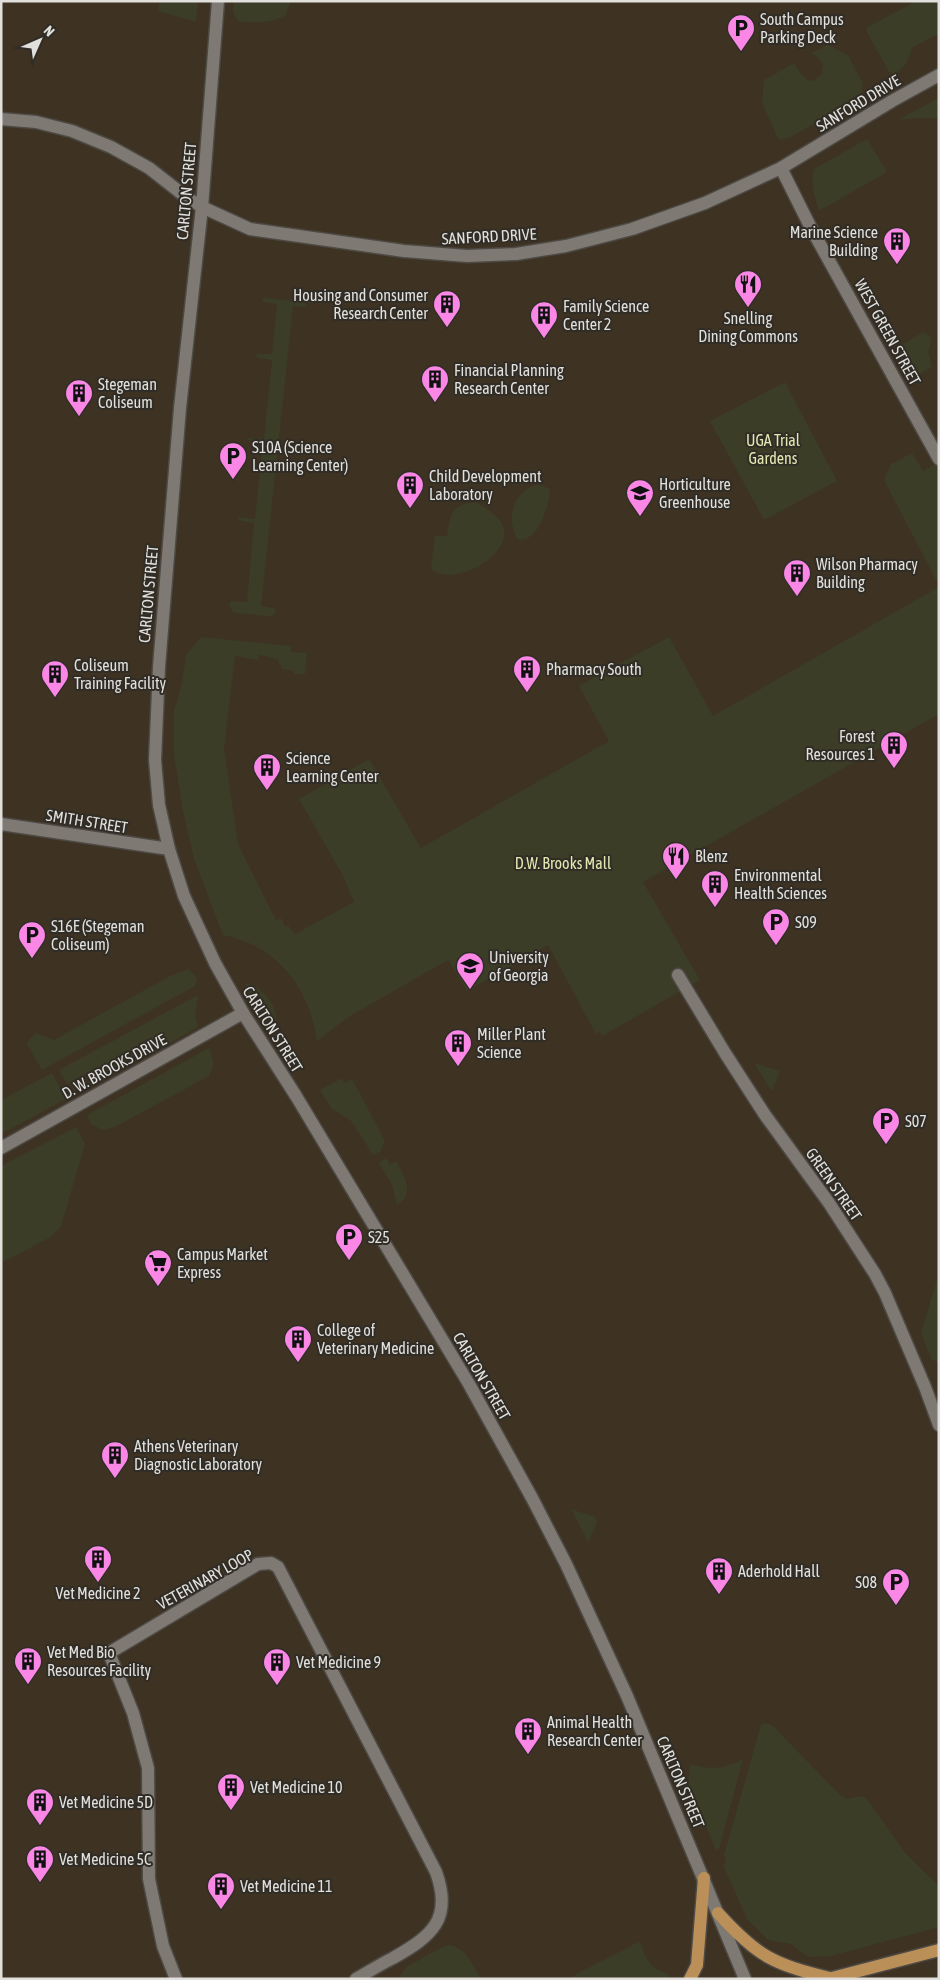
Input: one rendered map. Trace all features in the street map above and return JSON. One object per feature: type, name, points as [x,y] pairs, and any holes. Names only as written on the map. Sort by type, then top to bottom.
[{"type":"main road","points":[[690,1979],[697,1965],[704,1878]]},
{"type":"main road","points":[[718,1913],[742,1939],[761,1954],[795,1970],[829,1978],[939,1950]]},
{"type":"street","name":"CARLTON STREET","points":[[218,1],[202,207],[180,408],[158,667],[155,760],[159,805],[169,849],[184,896],[203,940],[243,1013],[296,1096],[469,1384],[566,1564],[624,1689],[745,1979]]},
{"type":"street","name":"SANFORD DRIVE","points":[[1,120],[36,122],[72,131],[111,146],[149,168],[202,207],[243,226],[266,233],[433,255],[516,254],[582,242],[654,222],[735,190],[781,168],[939,75]]},
{"type":"street","name":"WEST GREEN STREET","points":[[781,168],[811,228],[939,459]]},
{"type":"street","name":"SMITH STREET","points":[[1,824],[169,849]]},
{"type":"street","name":"GREEN STREET","points":[[678,975],[765,1115],[829,1203],[875,1274],[893,1310],[939,1425]]},
{"type":"street","name":"D. W. BROOKS DRIVE","points":[[1,1148],[243,1013]]},
{"type":"street","name":"VETERINARY LOOP","points":[[176,1979],[163,1946],[149,1880],[148,1768],[130,1704],[109,1653],[258,1564],[271,1563],[278,1567],[436,1872],[442,1887],[443,1900],[441,1910],[438,1920],[428,1935],[378,1973],[356,1979]]},
{"type":"shaded area","name":"University of Georgia","points":[[1,1],[939,1],[939,1979],[1,1979]]},
{"type":"green space","points":[[160,1],[198,1],[196,22],[158,11]]},
{"type":"green space","points":[[234,1],[291,1],[285,16],[257,23],[238,21],[233,12]]},
{"type":"green space","points":[[917,1],[939,1],[939,33],[912,48],[906,64],[893,75],[889,72],[867,32],[867,27]]},
{"type":"green space","points":[[828,45],[848,55],[863,84],[861,95],[855,101],[789,138],[781,140],[777,136],[762,103],[764,80],[794,63],[803,77],[812,81],[821,75],[823,65],[818,57],[811,53]]},
{"type":"green space","points":[[939,98],[939,118],[899,119]]},
{"type":"green space","points":[[867,139],[887,172],[819,211],[813,185],[814,169]]},
{"type":"green space","points":[[263,299],[303,302],[307,305],[305,307],[293,306],[261,606],[274,608],[276,611],[272,616],[236,613],[232,611],[229,605],[231,601],[247,602],[254,523],[238,520],[239,517],[255,519],[263,443],[247,440],[248,438],[264,439],[272,360],[258,358],[255,354],[272,354],[277,304],[263,302]]},
{"type":"green space","points":[[923,332],[930,336],[931,341],[928,352],[932,367],[912,378],[895,349]]},
{"type":"green space","name":"UGA Trial Gardens","points":[[785,382],[837,481],[764,520],[710,421]]},
{"type":"green space","points":[[912,453],[923,471],[939,462],[939,579],[936,580],[884,480],[891,464]]},
{"type":"green space","points":[[536,485],[544,486],[550,490],[545,514],[531,536],[517,539],[512,523],[513,507],[521,494]]},
{"type":"green space","points":[[476,502],[494,514],[502,524],[504,535],[500,546],[492,557],[467,571],[453,575],[441,574],[431,569],[435,536],[447,536],[449,522],[456,508],[467,503]]},
{"type":"green space","name":"D.W. Brooks Mall","points":[[939,587],[939,714],[643,882],[700,980],[602,1036],[600,1032],[596,1034],[548,945],[467,991],[448,960],[350,1016],[317,1041],[307,1004],[288,972],[275,959],[260,949],[223,935],[194,859],[183,811],[174,755],[174,711],[182,683],[186,655],[201,637],[291,646],[291,652],[307,653],[305,674],[294,674],[294,671],[281,669],[278,659],[259,655],[258,660],[235,656],[224,749],[238,844],[276,920],[281,918],[285,927],[288,925],[295,934],[354,902],[343,876],[299,799],[369,759],[421,848],[609,741],[579,686],[669,637],[713,716]]},
{"type":"green space","points":[[188,969],[195,975],[197,980],[195,986],[42,1070],[27,1044],[29,1039],[36,1033],[54,1040],[170,976]]},
{"type":"green space","points":[[244,983],[259,989],[270,1001],[276,1015],[275,1031]]},
{"type":"green space","points":[[196,996],[198,998],[195,1014],[198,1027],[103,1081],[100,1075],[89,1081],[85,1074],[67,1084],[59,1070]]},
{"type":"green space","points":[[209,1048],[214,1064],[209,1076],[115,1127],[102,1130],[91,1124],[87,1115]]},
{"type":"green space","points":[[754,1063],[780,1071],[772,1092]]},
{"type":"green space","points":[[52,1073],[66,1099],[1,1134],[1,1100]]},
{"type":"green space","points":[[342,1078],[345,1083],[352,1079],[385,1141],[380,1152],[373,1155],[350,1120],[332,1109],[320,1090]]},
{"type":"green space","points":[[76,1127],[85,1144],[61,1226],[51,1237],[1,1263],[1,1166]]},
{"type":"green space","points":[[386,1158],[390,1165],[396,1161],[407,1184],[406,1196],[397,1205],[392,1185],[379,1163]]},
{"type":"green space","points":[[939,1273],[939,1363],[931,1359],[921,1333]]},
{"type":"green space","points":[[571,1509],[595,1517],[597,1523],[588,1542]]},
{"type":"green space","points":[[765,1723],[772,1725],[841,1796],[848,1799],[859,1796],[866,1798],[906,1854],[939,1886],[939,1927],[831,1956],[808,1957],[791,1944],[768,1940],[747,1919],[723,1865],[726,1862],[724,1855],[761,1725]]},
{"type":"green space","points":[[743,1759],[719,1849],[716,1850],[688,1785],[690,1764],[717,1768]]},
{"type":"green space","points":[[640,1941],[652,1966],[668,1973],[669,1979],[567,1979]]},
{"type":"green space","points":[[451,1945],[466,1954],[481,1979],[398,1979],[406,1967],[444,1946]]},
{"type":"place","name":"South Campus Parking Deck","points":[[741,52]]},
{"type":"place","name":"Marine Science Building","points":[[897,265]]},
{"type":"place","name":"Snelling Dining Commons","points":[[748,308]]},
{"type":"place","name":"Housing and Consumer Research Center","points":[[447,328]]},
{"type":"place","name":"Family Science Center 2","points":[[544,339]]},
{"type":"place","name":"Financial Planning Research Center","points":[[435,403]]},
{"type":"place","name":"Stegeman Coliseum","points":[[79,417]]},
{"type":"place","name":"S10A (Science Learning Center)","points":[[233,480]]},
{"type":"place","name":"Child Development Laboratory","points":[[410,509]]},
{"type":"place","name":"Horticulture Greenhouse","points":[[640,517]]},
{"type":"place","name":"Wilson Pharmacy Building","points":[[797,597]]},
{"type":"place","name":"Pharmacy South","points":[[527,693]]},
{"type":"place","name":"Coliseum Training Facility","points":[[55,698]]},
{"type":"place","name":"Forest Resources 1","points":[[894,769]]},
{"type":"place","name":"Science Learning Center","points":[[267,791]]},
{"type":"place","name":"Blenz","points":[[676,880]]},
{"type":"place","name":"Environmental Health Sciences","points":[[715,908]]},
{"type":"place","name":"S09","points":[[776,946]]},
{"type":"place","name":"S16E (Stegeman Coliseum)","points":[[32,959]]},
{"type":"place","name":"University of Georgia","points":[[470,990]]},
{"type":"place","name":"Miller Plant Science","points":[[458,1067]]},
{"type":"place","name":"S07","points":[[886,1145]]},
{"type":"place","name":"S25","points":[[349,1261]]},
{"type":"place","name":"Campus Market Express","points":[[158,1287]]},
{"type":"place","name":"College of Veterinary Medicine","points":[[298,1363]]},
{"type":"place","name":"Athens Veterinary Diagnostic Laboratory","points":[[115,1479]]},
{"type":"place","name":"Vet Medicine 2","points":[[98,1583]]},
{"type":"place","name":"Aderhold Hall","points":[[719,1595]]},
{"type":"place","name":"S08","points":[[896,1606]]},
{"type":"place","name":"Vet Med Bio Resources Facility","points":[[28,1685]]},
{"type":"place","name":"Vet Medicine 9","points":[[277,1686]]},
{"type":"place","name":"Animal Health Research Center","points":[[528,1755]]},
{"type":"place","name":"Vet Medicine 10","points":[[231,1811]]},
{"type":"place","name":"Vet Medicine 5D","points":[[40,1826]]},
{"type":"place","name":"Vet Medicine 5C","points":[[40,1883]]},
{"type":"place","name":"Vet Medicine 11","points":[[221,1910]]}]
